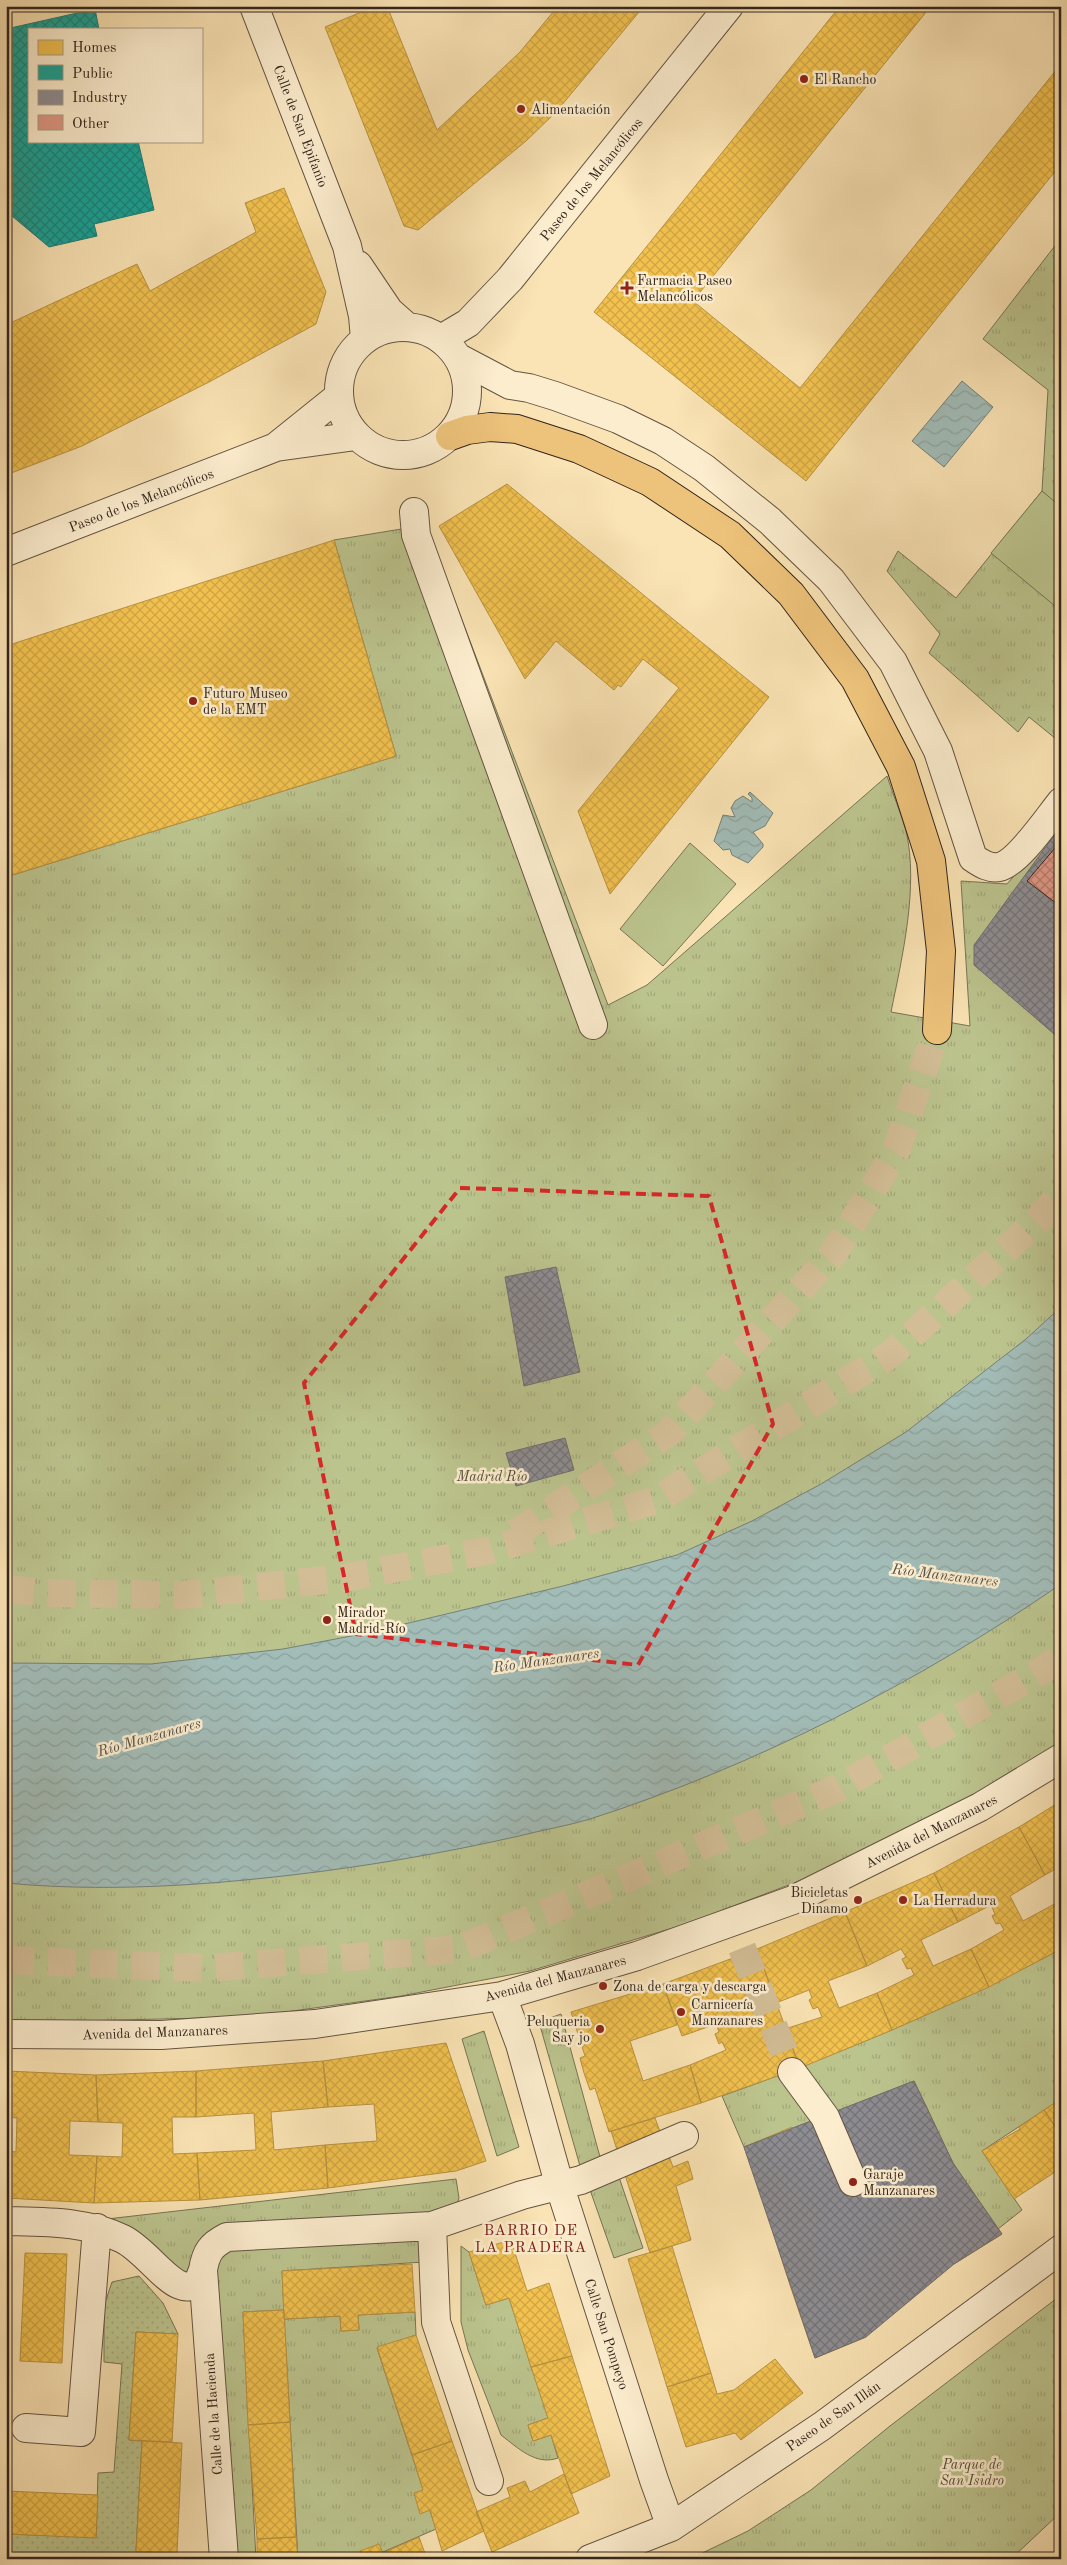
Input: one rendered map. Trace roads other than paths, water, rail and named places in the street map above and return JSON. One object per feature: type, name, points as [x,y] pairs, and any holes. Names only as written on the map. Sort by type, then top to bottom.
[{"type":"highway","points":[[450,436],[490,427],[517,429],[579,449],[650,482],[730,535],[791,594],[855,678],[901,767],[931,861],[941,951],[937,1030]]},
{"type":"street","name":"Calle de San Epifanio","points":[[254,6],[348,246],[363,316],[365,339]]},
{"type":"street","name":"Paseo de los Melancólicos","points":[[450,349],[456,332],[480,312],[510,279],[729,6]]},
{"type":"street","name":"Calle de San Epifanio","points":[[348,246],[379,298],[389,311],[406,326]]},
{"type":"street","points":[[450,349],[466,378],[467,398],[461,419],[450,436],[426,451],[413,455],[392,455],[372,448],[356,436],[344,418],[338,397],[340,375],[349,355],[365,339],[384,329],[406,326],[424,330],[450,349],[476,370],[510,385],[528,388],[600,412],[663,441],[704,468],[770,521],[831,580],[893,662],[938,751],[973,858],[991,867],[1005,865],[1020,852],[1061,802]]},
{"type":"street","points":[[467,398],[510,385]]},
{"type":"street","name":"Paseo de los Melancólicos","points":[[276,447],[338,397]]},
{"type":"street","name":"Paseo de los Melancólicos","points":[[6,552],[276,447],[356,436]]},
{"type":"street","points":[[414,512],[416,535],[593,1025]]},
{"type":"street","name":"Avenida del Manzanares","points":[[6,2034],[161,2035],[305,2025],[502,1996],[638,1956],[793,1900],[980,1807],[1061,1758]]},
{"type":"street","name":"Calle San Pompeyo","points":[[502,1996],[520,2044],[560,2187],[654,2480],[671,2527]]},
{"type":"street","points":[[792,2072],[825,2117],[853,2182]]},
{"type":"street","name":"Calle de la Hacienda","points":[[6,2221],[72,2224],[97,2228],[124,2239],[178,2285],[190,2287],[198,2283],[205,2257],[213,2244],[227,2237],[432,2226],[522,2195],[560,2187],[684,2136]]},
{"type":"street","points":[[432,2226],[436,2322],[490,2481]]},
{"type":"street","points":[[26,2428],[81,2432],[97,2228]]},
{"type":"street","name":"Paseo de San Illán","points":[[590,2559],[671,2527],[822,2426],[1061,2249]]},
{"type":"street","name":"Calle de la Hacienda","points":[[203,2270],[224,2559]]},
{"type":"water","points":[[962,381],[993,407],[944,467],[912,441]]},
{"type":"water","points":[[750,792],[773,813],[765,826],[753,832],[763,844],[763,847],[748,863],[732,855],[730,849],[723,850],[714,841],[723,815],[735,817],[731,808],[735,801],[743,796],[752,802],[752,798],[748,794]]},
{"type":"water","name":"Río Manzanares","points":[[1061,1307],[1061,1584],[1007,1620],[893,1687],[774,1747],[713,1774],[590,1819],[519,1836],[378,1863],[292,1875],[221,1882],[113,1887],[42,1886],[6,1883],[6,1663],[151,1664],[283,1649],[367,1633],[563,1586],[677,1555],[752,1521],[821,1484],[906,1432],[1026,1339]]},
{"type":"tunnel","points":[[515,1534],[670,1432],[833,1254],[896,1151],[937,1030]]},
{"type":"tunnel","points":[[6,1589],[47,1593],[183,1595],[344,1578],[491,1550],[656,1500],[891,1354],[1038,1220],[1061,1193]]},
{"type":"tunnel","points":[[6,1960],[207,1968],[460,1949],[838,1788],[1046,1668],[1061,1656]]},
{"type":"tunnel","points":[[742,1948],[792,2072]]},
{"type":"place","name":"El Rancho","points":[[804,79]]},
{"type":"place","name":"Alimentación","points":[[521,109]]},
{"type":"place","name":"Farmacia Paseo Melancólicos","points":[[627,288]]},
{"type":"place","name":"Futuro Museo de la EMT","points":[[193,701]]},
{"type":"place","name":"Mirador Madrid-Río","points":[[327,1620]]},
{"type":"place","name":"Bicicletas Dinamo","points":[[858,1900]]},
{"type":"place","name":"La Herradura","points":[[903,1900]]},
{"type":"place","name":"Zona de carga y descarga","points":[[603,1986]]},
{"type":"place","name":"Carnicería Manzanares","points":[[681,2012]]},
{"type":"place","name":"Peluqueria Say jo","points":[[600,2029]]},
{"type":"place","name":"Garaje Manzanares","points":[[853,2182]]},
{"type":"district","name":"BARRIO DE LA PRADERA","points":[[531,2238]]},
{"type":"park label","name":"Madrid Río","points":[[492,1476]]},
{"type":"park label","name":"Parque de San Isidro","points":[[972,2472]]}]
